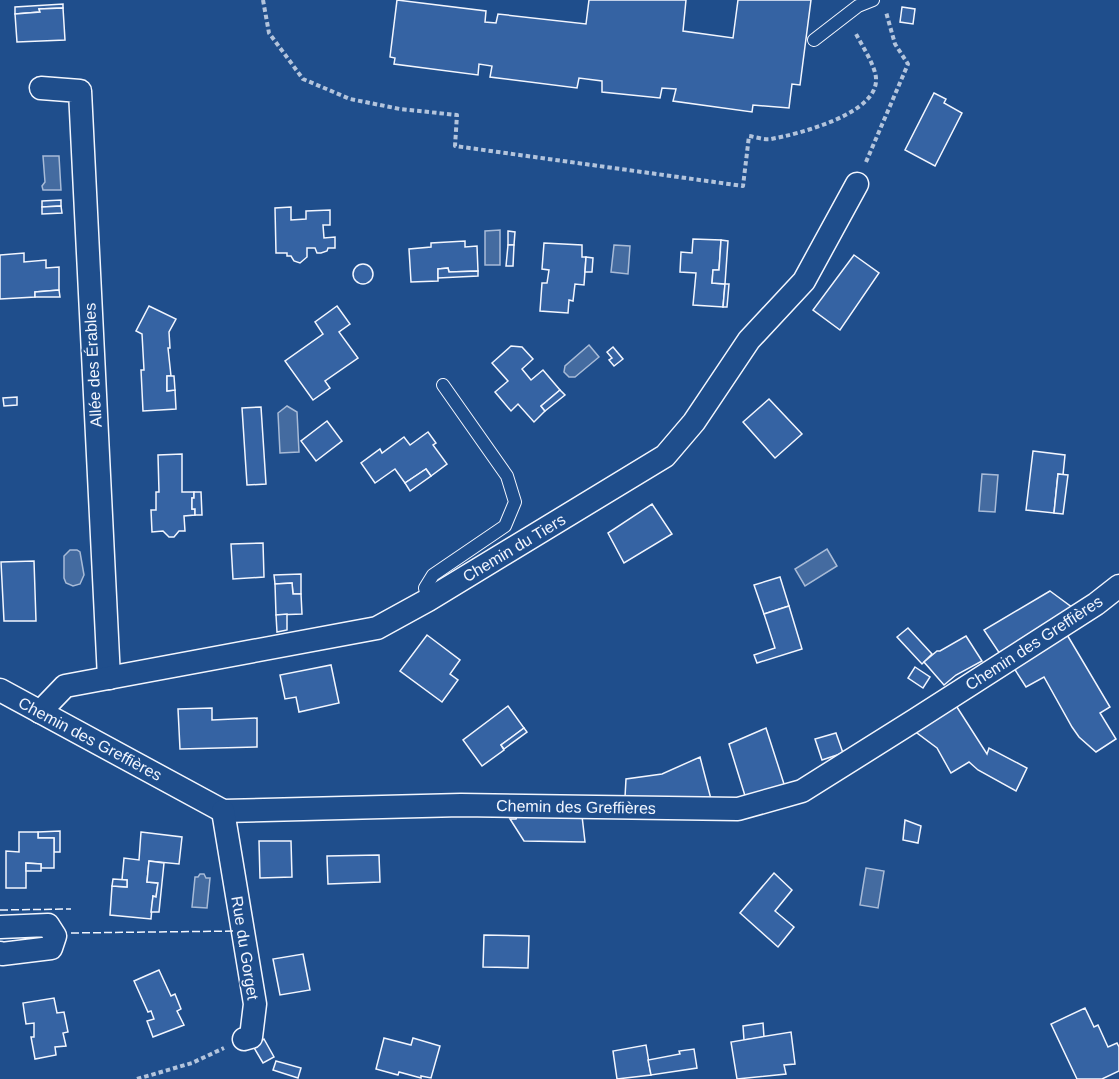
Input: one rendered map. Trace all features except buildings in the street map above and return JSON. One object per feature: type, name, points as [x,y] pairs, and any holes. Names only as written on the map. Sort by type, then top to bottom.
[{"type":"street","name":"Allée des Érables","points":[[42,88],[80,91],[109,678]]},
{"type":"street","name":"Chemin du Tiers","points":[[40,712],[65,686],[377,628],[429,600],[665,456],[694,423],[749,340],[804,281],[857,184]]},
{"type":"street","name":"Chemin des Greffières","points":[[0,690],[223,811],[461,805],[738,809],[802,790],[1006,662],[1096,604],[1119,586]]},
{"type":"street","name":"Rue du Gorget","points":[[223,811],[255,1004],[251,1037],[244,1039]]},
{"type":"street","points":[[0,927],[48,924],[55,936],[51,948],[2,954],[0,952]]},
{"type":"lane","points":[[814,40],[858,6],[873,0]]},
{"type":"lane","points":[[429,600],[425,588],[433,575],[505,526],[515,502],[507,476],[443,386]]},
{"type":"path","points":[[263,0],[268,33],[303,79],[350,99],[400,109],[457,115],[455,146],[743,186],[749,136],[769,140],[839,120],[870,99],[876,79],[865,50],[845,16]]},
{"type":"path","points":[[857,184],[908,64],[895,44],[885,11]]},
{"type":"path","points":[[137,1079],[192,1063],[244,1039]]},
{"type":"water","points":[[43,156],[59,156],[61,190],[43,190],[42,186],[45,182]]},
{"type":"water","points":[[500,230],[500,265],[485,265],[485,231]]},
{"type":"water","points":[[614,245],[630,246],[628,274],[611,272]]},
{"type":"water","points":[[589,345],[599,357],[575,377],[569,377],[564,372],[565,366]]},
{"type":"water","points":[[287,406],[297,412],[299,452],[280,453],[278,413]]},
{"type":"water","points":[[982,474],[998,475],[995,512],[979,511]]},
{"type":"water","points":[[827,549],[837,566],[805,586],[795,569]]},
{"type":"water","points":[[70,550],[80,552],[84,575],[80,584],[73,586],[66,583],[64,578],[64,556]]},
{"type":"water","points":[[866,868],[884,871],[878,908],[860,905]]},
{"type":"water","points":[[200,874],[210,878],[207,908],[192,907],[195,877]]},
{"type":"fence","points":[[0,910],[71,909]]},
{"type":"fence","points":[[71,933],[236,931]]}]
